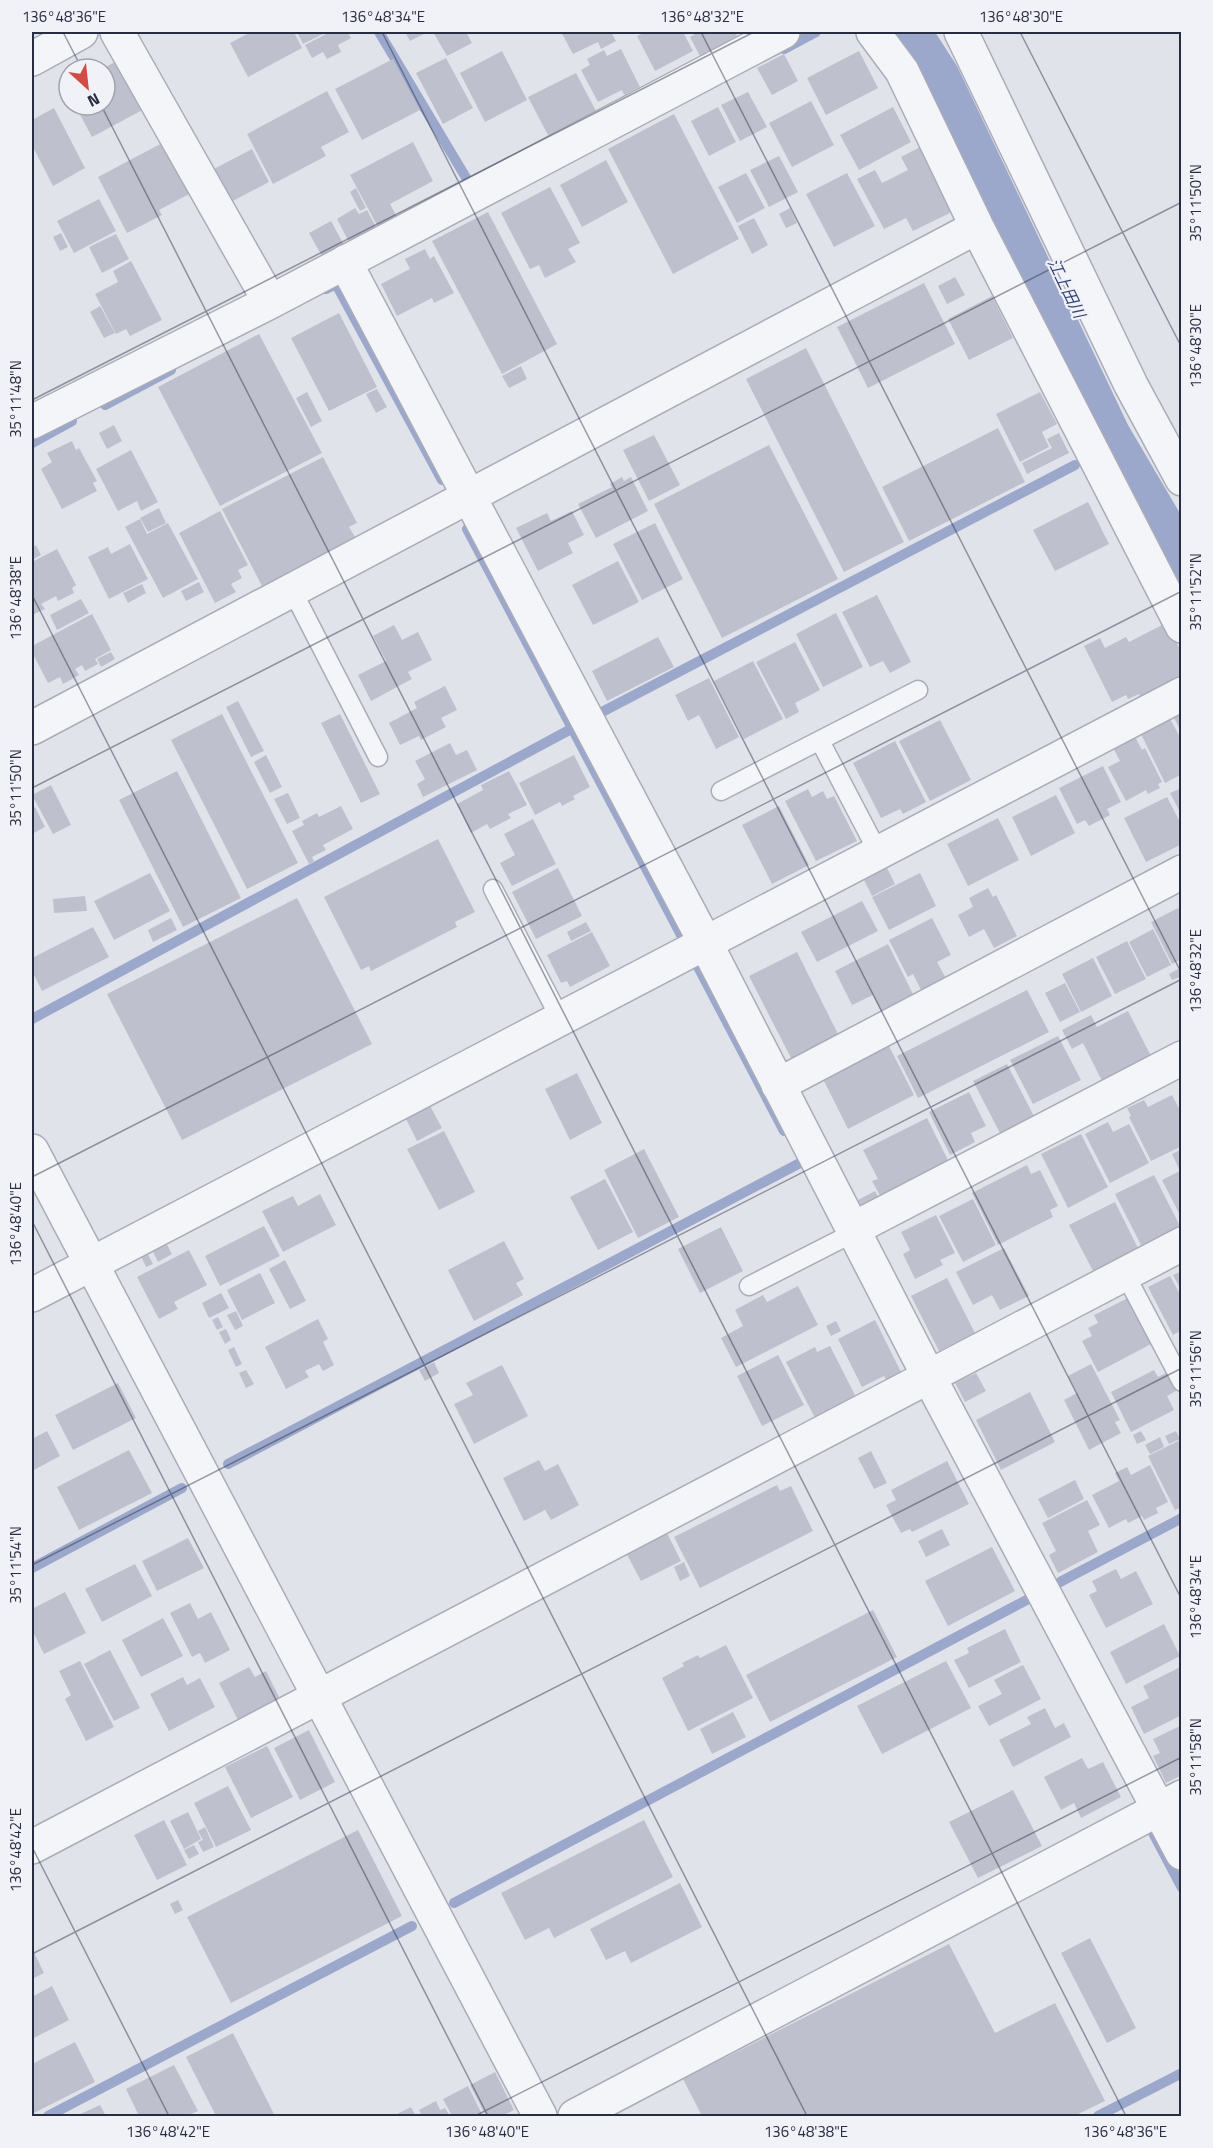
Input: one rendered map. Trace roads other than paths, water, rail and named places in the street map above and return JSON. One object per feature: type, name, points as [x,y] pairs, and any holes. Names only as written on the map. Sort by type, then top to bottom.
[{"type":"street","points":[[32,59],[81,32]]},
{"type":"street","points":[[117,32],[270,302]]},
{"type":"street","points":[[32,422],[270,302],[783,32]]},
{"type":"street","points":[[873,32],[902,71],[977,227],[1182,626]]},
{"type":"street","points":[[960,32],[1131,385],[1182,479]]},
{"type":"street","points":[[32,728],[977,227]]},
{"type":"street","points":[[345,262],[705,942],[929,1377],[1170,1803],[1182,1853]]},
{"type":"street","points":[[32,1295],[1182,694]]},
{"type":"street","points":[[778,1085],[1182,872]]},
{"type":"street","points":[[854,1230],[1182,1058]]},
{"type":"street","points":[[32,1151],[540,2116]]},
{"type":"street","points":[[32,1847],[1182,1244]]},
{"type":"street","points":[[575,2116],[1170,1803]]},
{"type":"lane","points":[[292,590],[378,757]]},
{"type":"lane","points":[[721,791],[918,690]]},
{"type":"lane","points":[[820,741],[878,852]]},
{"type":"lane","points":[[493,889],[560,1018]]},
{"type":"lane","points":[[749,1286],[854,1230]]},
{"type":"lane","points":[[1125,1274],[1182,1382]]},
{"type":"water","points":[[894,32],[935,32],[957,66],[1128,425],[1181,515],[1181,591],[1095,442],[909,53]]},
{"type":"waterway","points":[[379,32],[468,181]]},
{"type":"waterway","points":[[784,49],[816,32]]},
{"type":"waterway","points":[[326,289],[336,284],[442,480]]},
{"type":"waterway","points":[[105,405],[171,370]]},
{"type":"waterway","points":[[32,443],[72,421]]},
{"type":"waterway","points":[[600,713],[1075,465]]},
{"type":"waterway","points":[[467,529],[681,935]]},
{"type":"waterway","points":[[32,1019],[573,728]]},
{"type":"waterway","points":[[697,965],[784,1131]]},
{"type":"waterway","points":[[228,1464],[800,1163]]},
{"type":"waterway","points":[[32,1568],[182,1488]]},
{"type":"waterway","points":[[1060,1582],[1182,1518]]},
{"type":"waterway","points":[[454,1903],[1036,1595]]},
{"type":"waterway","points":[[1154,1835],[1182,1888]]},
{"type":"waterway","points":[[48,2116],[412,1926]]},
{"type":"waterway","points":[[1098,2116],[1182,2073]]},
{"type":"water label","name":"江上田川","points":[[1067,288]]}]
